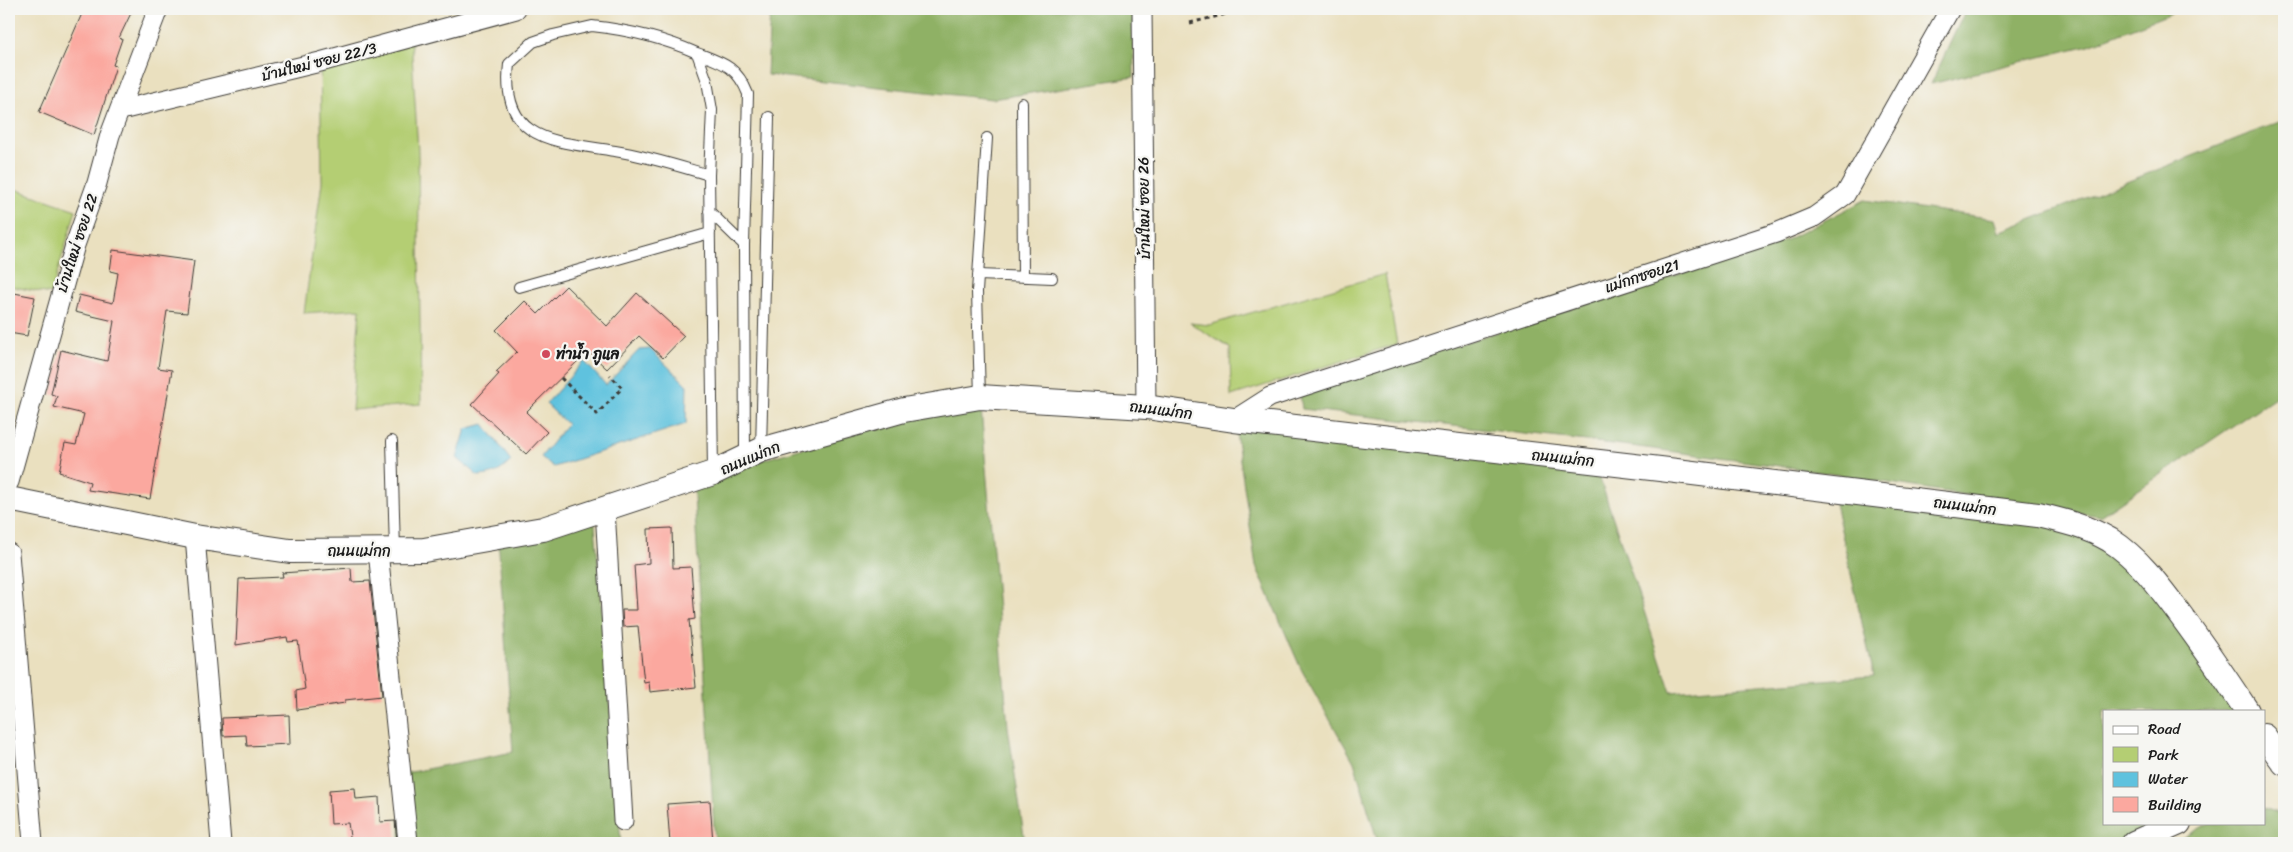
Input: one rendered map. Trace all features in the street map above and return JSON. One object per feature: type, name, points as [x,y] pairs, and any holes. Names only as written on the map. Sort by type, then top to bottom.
[{"type":"street","name":"บ้านใหม่ ซอย 22","points":[[9,482],[75,245],[97,182],[110,135],[158,9]]},
{"type":"street","name":"บ้านใหม่ ซอย 22/3","points":[[121,110],[320,62],[516,9]]},
{"type":"street","name":"บ้านใหม่ ซอย 26","points":[[1142,9],[1146,407]]},
{"type":"street","name":"แม่กกซอย21","points":[[1234,420],[1270,397],[1776,233],[1814,217],[1845,195],[1950,9]]},
{"type":"street","name":"ถนนแม่กก","points":[[9,499],[195,537],[290,551],[424,550],[543,529],[713,473],[753,454],[904,410],[980,397],[1146,407],[1234,420],[2038,515],[2075,524],[2110,540],[2138,562],[2161,588],[2214,660],[2246,710]]},
{"type":"street","points":[[605,509],[623,821]]},
{"type":"street","points":[[195,537],[221,843]]},
{"type":"street","points":[[387,551],[408,842]]},
{"type":"street","points":[[9,553],[33,843]]},
{"type":"street","points":[[2134,843],[2178,824]]},
{"type":"lane","points":[[709,175],[666,162],[616,151],[565,144],[534,134],[520,118],[509,98],[507,77],[509,64],[533,42],[553,35],[592,26],[628,30],[676,44],[728,66],[736,72],[748,94],[744,245],[753,454]]},
{"type":"lane","points":[[697,53],[707,81],[712,110],[709,212],[713,473]]},
{"type":"lane","points":[[1022,103],[1023,277]]},
{"type":"lane","points":[[753,454],[769,117]]},
{"type":"lane","points":[[980,397],[978,275],[987,138]]},
{"type":"lane","points":[[709,212],[744,245]]},
{"type":"lane","points":[[519,288],[710,233]]},
{"type":"lane","points":[[978,275],[1052,278]]},
{"type":"lane","points":[[387,551],[392,441]]},
{"type":"path","points":[[1190,24],[1246,9]]},
{"type":"path","points":[[561,378],[597,414],[622,388],[611,377]]},
{"type":"green space","points":[[770,9],[1133,9],[1134,77],[992,99],[767,75]]},
{"type":"green space","points":[[1966,9],[2182,9],[2089,45],[1931,84]]},
{"type":"green space","points":[[411,38],[418,151],[421,404],[352,410],[360,309],[304,313],[322,182],[320,62]]},
{"type":"green space","points":[[2284,120],[2284,391],[2100,516],[1794,468],[1631,446],[1302,409],[1300,395],[1786,240],[1865,200],[1995,219],[1999,232]]},
{"type":"green space","points":[[9,187],[76,210],[51,294],[9,286]]},
{"type":"green space","points":[[1385,274],[1397,344],[1231,396],[1230,348],[1190,323],[1209,325]]},
{"type":"green space","points":[[980,397],[1008,727],[1025,843],[715,843],[693,480]]},
{"type":"green space","points":[[1234,420],[1594,461],[1671,692],[1874,676],[1832,490],[2050,518],[2146,572],[2246,710],[2103,710],[2103,824],[2177,824],[2134,843],[1378,843],[1354,762],[1301,669],[1256,566]]},
{"type":"green space","points":[[594,513],[621,843],[400,843],[401,774],[513,752],[498,537]]},
{"type":"green space","points":[[2266,809],[2284,815],[2284,843],[2174,843],[2207,824],[2266,824]]},
{"type":"water","points":[[650,349],[687,385],[686,424],[554,467],[541,457],[567,424],[546,404],[584,361],[606,385],[639,350]]},
{"type":"water","points":[[484,424],[511,461],[496,472],[478,476],[457,458],[466,429]]},
{"type":"building","points":[[84,9],[133,9],[119,38],[122,39],[113,65],[116,66],[94,135],[39,112]]},
{"type":"building","points":[[113,250],[194,261],[187,313],[167,311],[158,368],[172,370],[150,499],[88,490],[90,482],[59,472],[65,443],[76,445],[84,414],[54,407],[57,396],[51,394],[61,350],[107,361],[114,321],[75,312],[79,295],[113,303],[118,273],[110,271]]},
{"type":"building","points":[[566,286],[607,326],[637,293],[684,336],[663,358],[639,336],[607,369],[588,351],[526,412],[547,432],[526,454],[472,404],[499,374],[496,372],[517,352],[496,330],[525,301],[538,314]]},
{"type":"building","points":[[9,292],[35,297],[27,336],[9,333]]},
{"type":"building","points":[[672,528],[673,568],[691,567],[695,619],[689,620],[696,687],[650,692],[649,682],[644,683],[638,626],[623,627],[622,610],[637,610],[634,565],[649,563],[648,529]]},
{"type":"building","points":[[351,568],[352,582],[370,581],[382,696],[345,700],[345,703],[297,710],[296,691],[305,689],[298,641],[288,642],[287,637],[236,645],[239,579],[283,577],[282,573]]},
{"type":"building","points":[[289,715],[290,744],[247,746],[246,735],[223,736],[222,718]]},
{"type":"building","points":[[355,788],[356,799],[379,797],[380,822],[395,821],[397,841],[351,843],[348,823],[331,824],[329,790]]},
{"type":"building","points":[[710,801],[713,843],[670,843],[667,804]]},
{"type":"place","name":"ท่าน้ำ ภูแล","points":[[546,354]]}]
